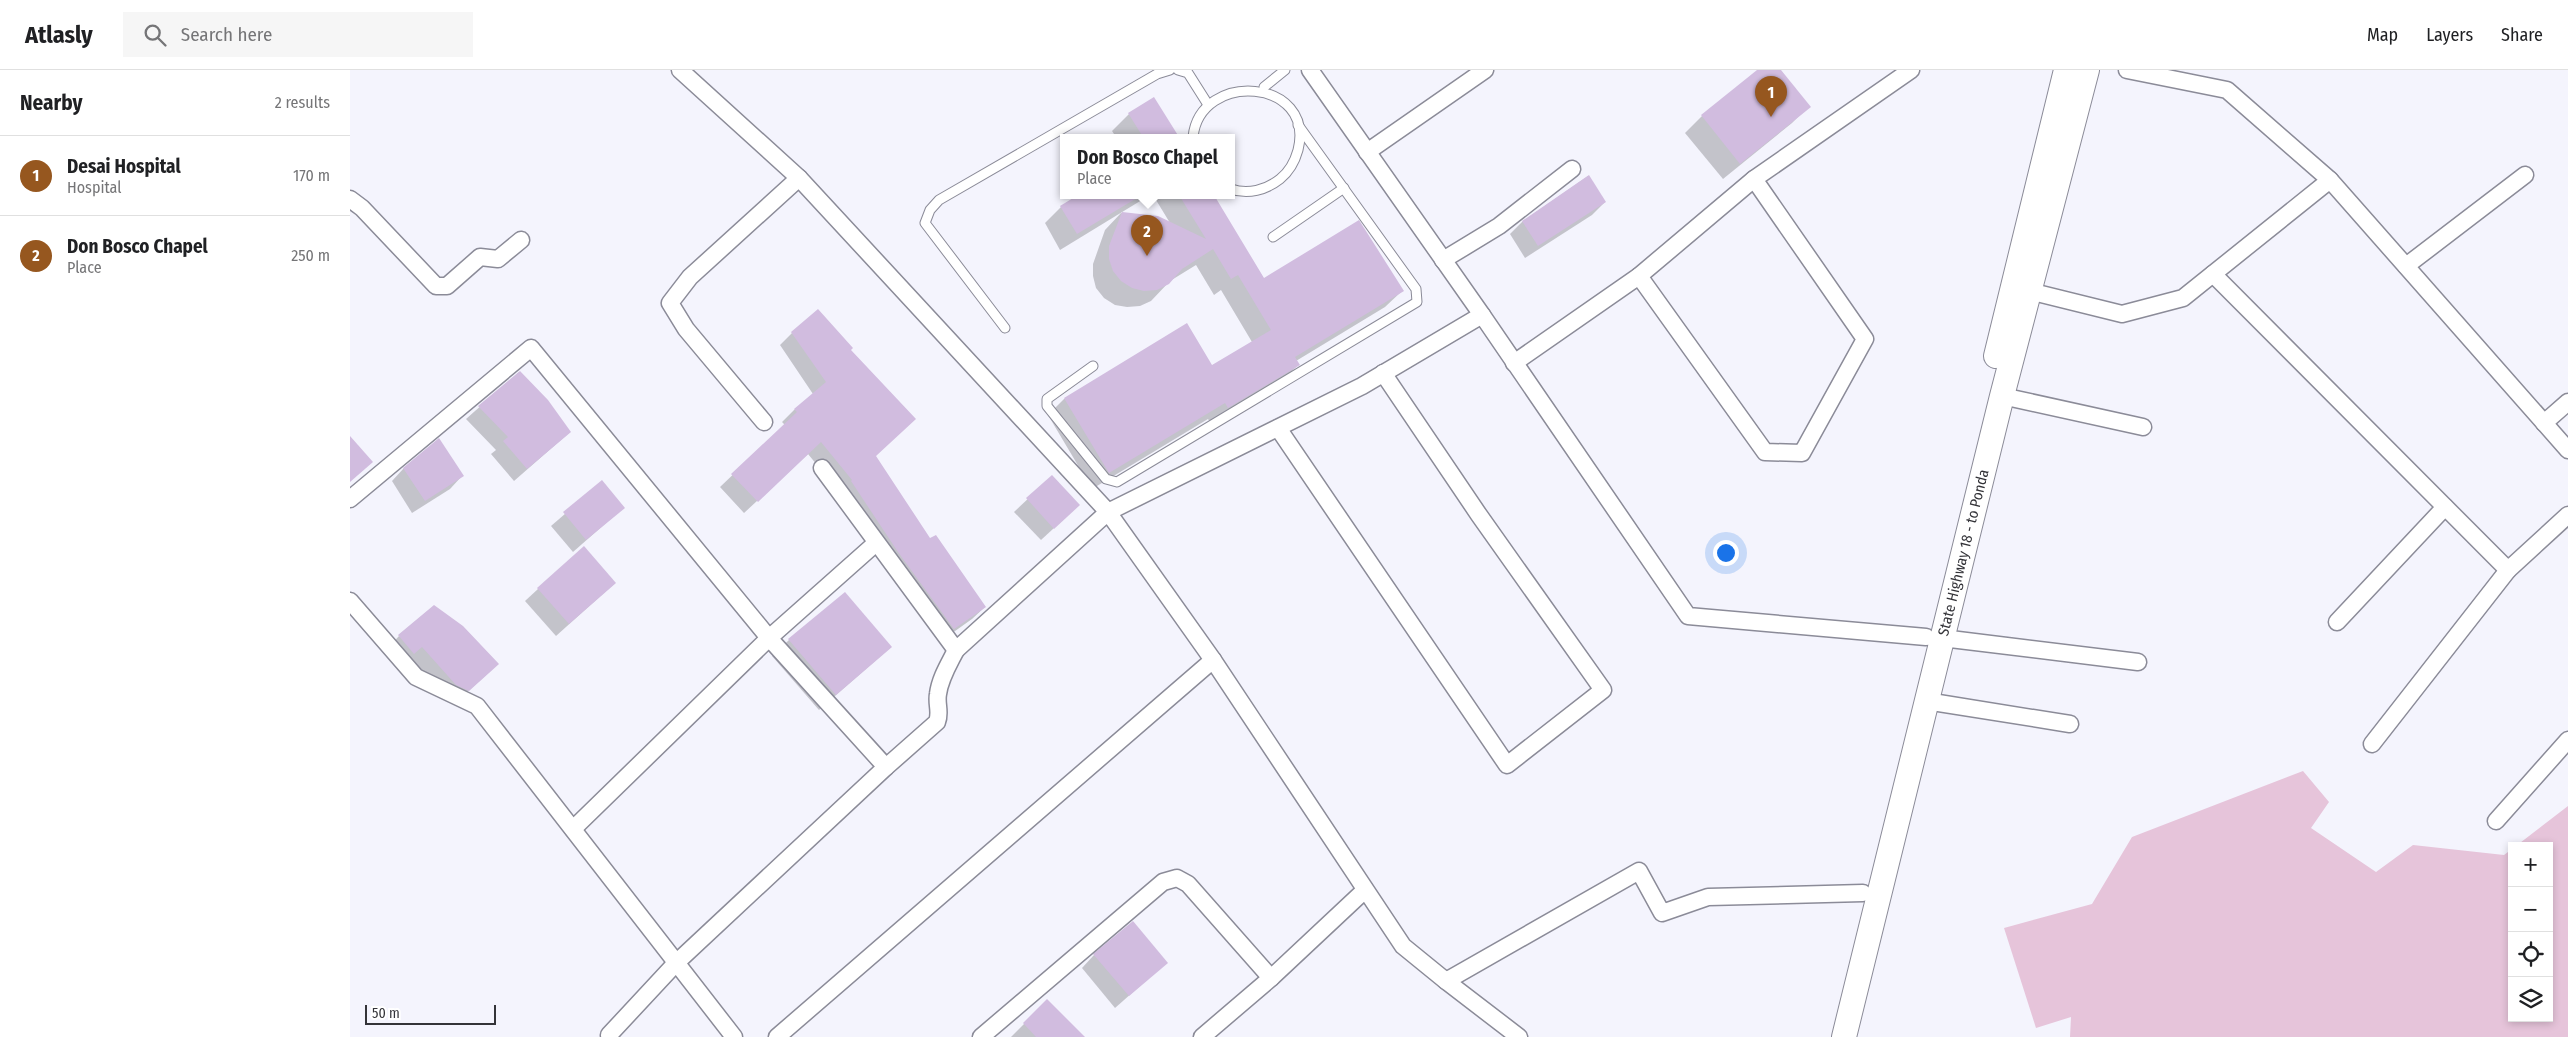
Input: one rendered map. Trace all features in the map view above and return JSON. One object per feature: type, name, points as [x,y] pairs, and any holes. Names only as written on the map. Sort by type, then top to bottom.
[{"type":"main road","name":"State Highway 18 - to Ponda","points":[[1844,1037],[1926,701],[1934,638],[2066,70]]},
{"type":"main road","name":"State Highway 18 - to Ponda","points":[[1828,1037],[1863,893],[2002,396],[2087,70]]},
{"type":"street","points":[[680,70],[799,178],[1108,512],[1213,660],[1403,946],[1519,1037]]},
{"type":"street","points":[[1310,70],[1482,315],[1688,616],[1934,638],[2138,662]]},
{"type":"street","points":[[1367,152],[1485,70]]},
{"type":"street","points":[[1514,363],[1639,276],[1754,179],[1911,70]]},
{"type":"street","points":[[2127,70],[2227,90],[2330,180],[2568,450]]},
{"type":"street","points":[[1443,260],[1500,226],[1572,170]]},
{"type":"street","points":[[2406,266],[2525,175]]},
{"type":"street","points":[[764,422],[686,329],[670,303],[690,277],[799,178]]},
{"type":"street","points":[[1639,276],[1765,452],[1802,453],[1865,339],[1754,179]]},
{"type":"street","points":[[2030,291],[2122,314],[2183,298],[2330,180]]},
{"type":"street","points":[[350,199],[362,208],[436,286],[447,286],[480,257],[498,259],[522,240]]},
{"type":"street","points":[[2212,274],[2508,570]]},
{"type":"street","points":[[609,1035],[676,963],[886,767],[937,722],[940,711],[937,696],[940,680],[956,650],[1108,512],[1278,428],[1383,373],[1482,315]]},
{"type":"street","points":[[350,499],[531,348],[768,638],[886,767]]},
{"type":"street","points":[[1278,428],[1507,765],[1603,690],[1479,515],[1383,373]]},
{"type":"street","points":[[2002,396],[2143,427]]},
{"type":"street","points":[[2544,423],[2568,402]]},
{"type":"street","points":[[822,468],[956,650]]},
{"type":"street","points":[[2337,622],[2445,507]]},
{"type":"street","points":[[2372,744],[2508,570],[2568,515]]},
{"type":"street","points":[[573,829],[768,638],[876,543]]},
{"type":"street","points":[[350,601],[416,677],[477,706],[734,1037]]},
{"type":"street","points":[[777,1037],[1213,660]]},
{"type":"street","points":[[1926,701],[2070,724]]},
{"type":"street","points":[[2496,821],[2568,740]]},
{"type":"street","points":[[1446,981],[1639,872],[1662,913],[1708,897],[1863,893]]},
{"type":"street","points":[[981,1037],[1163,882],[1177,878],[1188,884],[1271,978]]},
{"type":"street","points":[[1202,1037],[1271,978],[1365,890]]},
{"type":"lane","points":[[1004,328],[925,223],[930,210],[939,200],[1157,74],[1170,70]]},
{"type":"lane","points":[[1178,70],[1188,73],[1207,103]]},
{"type":"lane","points":[[1264,88],[1285,70]]},
{"type":"lane","points":[[1193,134],[1194,125],[1207,103],[1214,96],[1229,87],[1246,84],[1264,88],[1280,96],[1292,109],[1298,125],[1300,143],[1296,160],[1286,174],[1272,185],[1255,191],[1235,189]]},
{"type":"lane","points":[[1093,366],[1047,399],[1047,406],[1106,479],[1118,482],[1417,302],[1416,289],[1298,125]]},
{"type":"lane","points":[[1273,237],[1344,188]]},
{"type":"shaded area","points":[[2303,771],[2329,802],[2311,828],[2376,872],[2413,845],[2504,855],[2508,852],[2508,1022],[2553,1022],[2553,842],[2521,842],[2568,806],[2568,1037],[2070,1037],[2071,1017],[2036,1028],[2004,928],[2092,904],[2132,837]]},
{"type":"building","points":[[1757,70],[1781,70],[1811,107],[1740,164],[1701,115]]},
{"type":"building","points":[[1154,97],[1177,134],[1141,134],[1128,113]]},
{"type":"building","points":[[1589,175],[1606,202],[1538,246],[1522,221]]},
{"type":"building","points":[[1071,199],[1135,199],[1077,234],[1060,206]]},
{"type":"building","points":[[1181,199],[1216,199],[1264,278],[1359,220],[1404,291],[1295,357],[1300,365],[1228,408],[1225,403],[1109,473],[1064,398],[1187,323],[1212,365],[1271,330],[1238,275],[1231,279],[1213,249],[1182,269],[1169,284],[1157,290],[1144,291],[1132,288],[1121,281],[1113,271],[1109,259],[1109,246],[1122,212],[1158,216],[1206,239]]},
{"type":"building","points":[[818,309],[853,348],[851,350],[916,419],[876,456],[930,538],[936,535],[986,607],[954,629],[898,552],[852,480],[821,442],[758,502],[731,474],[797,412],[794,409],[826,382],[791,332]]},
{"type":"building","points":[[520,371],[548,400],[571,432],[527,469],[503,441],[508,437],[478,406]]},
{"type":"building","points":[[350,436],[373,462],[350,482]]},
{"type":"building","points":[[439,438],[464,476],[425,501],[403,468]]},
{"type":"building","points":[[1052,475],[1080,505],[1054,529],[1026,498]]},
{"type":"building","points":[[602,480],[625,508],[586,540],[563,512]]},
{"type":"building","points":[[584,546],[616,583],[569,624],[537,588]]},
{"type":"building","points":[[845,592],[892,647],[836,695],[788,639]]},
{"type":"building","points":[[434,605],[463,626],[499,664],[469,691],[456,685],[422,647],[414,654],[398,635]]},
{"type":"building","points":[[1133,921],[1168,963],[1129,996],[1093,954]]},
{"type":"building","points":[[1047,999],[1085,1037],[1036,1037],[1023,1023]]},
{"type":"place","name":"Desai Hospital","points":[[1771,117]]},
{"type":"place","name":"Don Bosco Chapel","points":[[1147,256]]}]
